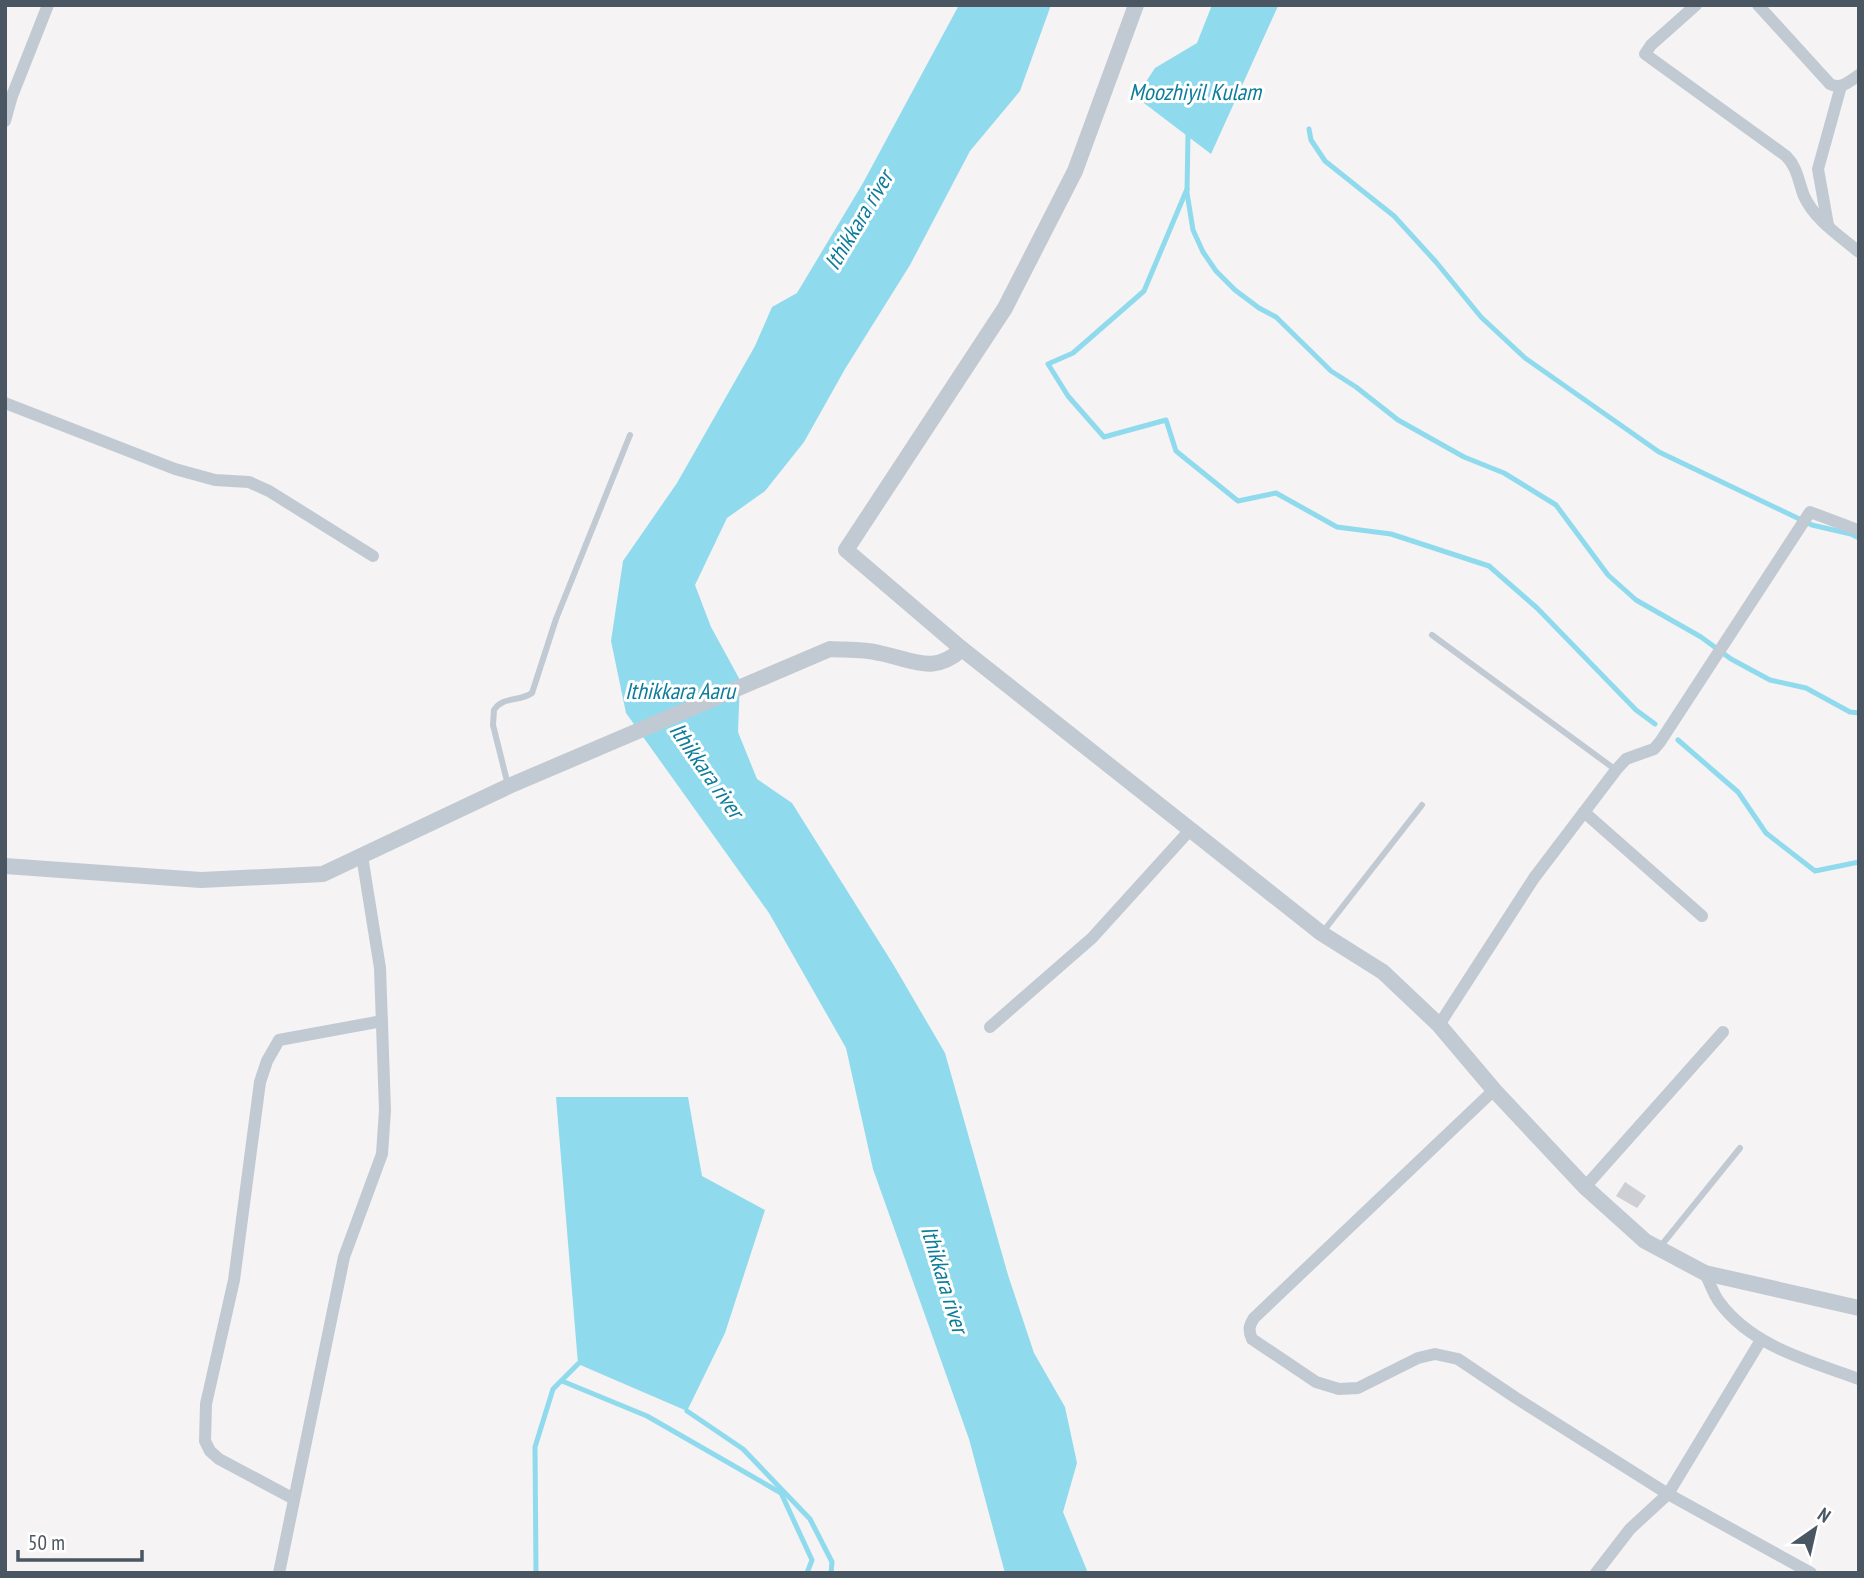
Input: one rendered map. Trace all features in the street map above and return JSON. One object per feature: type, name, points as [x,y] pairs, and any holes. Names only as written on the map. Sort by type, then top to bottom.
[{"type":"street","points":[[5,121],[12,96],[48,5]]},
{"type":"street","points":[[1136,5],[1074,171],[1005,308],[846,550],[962,649],[1190,831],[1321,933],[1383,972],[1439,1025],[1494,1090],[1585,1186],[1644,1241],[1705,1273],[1859,1308]]},
{"type":"street","points":[[1696,5],[1651,45],[1645,54],[1786,156],[1799,174],[1805,196],[1828,226],[1859,252]]},
{"type":"street","points":[[1758,5],[1830,84],[1841,86],[1859,75]]},
{"type":"street","points":[[1828,226],[1818,169],[1841,86]]},
{"type":"street","points":[[5,402],[175,470],[215,480],[249,482],[269,491],[373,556]]},
{"type":"street","points":[[1439,1025],[1534,878],[1616,770],[1626,759],[1654,749],[1660,743],[1810,512],[1858,530]]},
{"type":"street","points":[[5,866],[201,880],[323,874],[509,786],[830,649],[877,652],[930,666],[951,659],[962,649]]},
{"type":"street","points":[[1584,812],[1702,916]]},
{"type":"street","points":[[990,1027],[1092,938],[1190,831]]},
{"type":"street","points":[[279,1573],[344,1257],[382,1154],[385,1110],[380,968],[362,856]]},
{"type":"street","points":[[294,1499],[219,1459],[210,1451],[205,1441],[206,1404],[234,1280],[260,1082],[271,1050],[279,1040],[382,1021]]},
{"type":"street","points":[[1585,1186],[1723,1032]]},
{"type":"street","points":[[1494,1090],[1254,1318],[1249,1325],[1252,1339],[1316,1382],[1339,1389],[1358,1388],[1418,1358],[1435,1354],[1458,1359],[1668,1494],[1811,1573]]},
{"type":"street","points":[[1705,1273],[1720,1304],[1761,1340],[1859,1379]]},
{"type":"street","points":[[1596,1573],[1630,1529],[1668,1494],[1761,1340]]},
{"type":"lane","points":[[509,786],[493,725],[494,710],[503,701],[526,697],[532,693],[556,619],[630,435]]},
{"type":"lane","points":[[1432,635],[1616,770]]},
{"type":"lane","points":[[1321,933],[1422,805]]},
{"type":"lane","points":[[1659,1249],[1740,1148]]},
{"type":"water","name":"Ithikkara Aaru","points":[[959,5],[1051,5],[1020,91],[970,151],[910,265],[845,369],[804,442],[765,491],[727,518],[695,585],[711,627],[740,680],[738,732],[757,779],[792,803],[893,964],[945,1053],[1008,1275],[1034,1353],[1065,1407],[1077,1463],[1063,1512],[1088,1573],[1005,1573],[969,1439],[873,1169],[846,1048],[769,913],[626,713],[611,641],[623,561],[677,483],[755,346],[772,307],[797,293],[863,183]]},
{"type":"water","name":"Moozhiyil Kulam","points":[[1212,5],[1278,6],[1211,154],[1136,97],[1155,68],[1197,43]]},
{"type":"water","points":[[556,1097],[688,1097],[702,1176],[765,1210],[725,1333],[687,1411],[578,1364]]},
{"type":"building","points":[[1625,1182],[1646,1196],[1637,1208],[1616,1196]]},
{"type":"waterway","points":[[1309,129],[1311,140],[1325,161],[1394,216],[1481,317],[1525,358],[1659,452],[1812,525],[1859,538]]},
{"type":"waterway","points":[[1188,132],[1187,193],[1193,230],[1216,271],[1235,290],[1276,317],[1331,371],[1398,420],[1464,457],[1504,473],[1556,505],[1608,575],[1636,600],[1770,680],[1806,688],[1850,712],[1859,713]]},
{"type":"waterway","points":[[1187,189],[1144,291],[1073,353],[1048,364],[1068,396],[1104,437],[1166,420],[1176,451],[1238,501],[1276,493],[1337,527],[1391,534],[1489,566],[1537,608],[1636,710],[1655,724]]},
{"type":"waterway","points":[[1678,740],[1738,792],[1766,833],[1815,871],[1859,862]]},
{"type":"waterway","points":[[536,1573],[535,1447],[553,1389],[578,1364]]},
{"type":"waterway","points":[[562,1381],[647,1416],[781,1493],[812,1560],[807,1573]]},
{"type":"waterway","points":[[687,1411],[743,1449],[810,1519],[832,1562],[831,1573]]},
{"type":"water label","name":"Ithikkara river","points":[[858,220]]},
{"type":"water label","name":"Ithikkara river","points":[[707,770]]},
{"type":"water label","name":"Ithikkara river","points":[[945,1279]]}]
